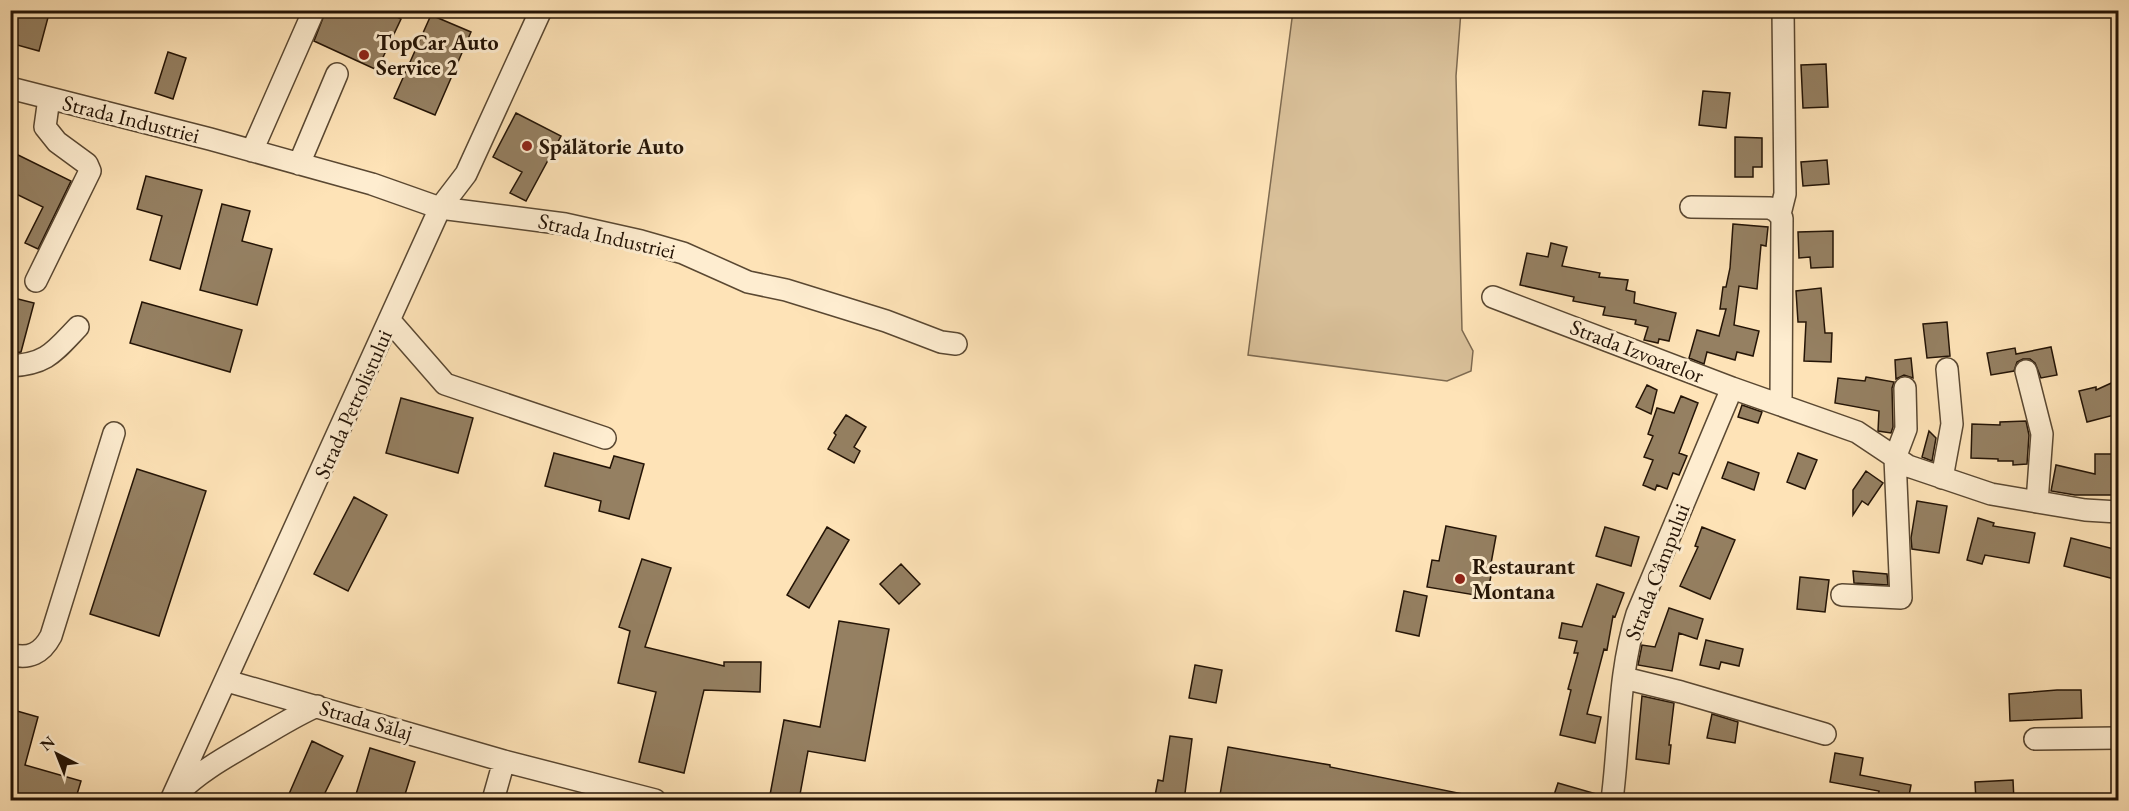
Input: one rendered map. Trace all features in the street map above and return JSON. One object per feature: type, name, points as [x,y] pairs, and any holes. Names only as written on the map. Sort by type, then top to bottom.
[{"type":"street","points":[[252,151],[314,10]]},
{"type":"street","name":"Strada Petrolistului","points":[[171,800],[227,681],[440,207],[466,174],[541,10]]},
{"type":"street","points":[[1781,405],[1783,224],[1780,214],[1785,194],[1782,10]]},
{"type":"street","points":[[299,164],[337,74]]},
{"type":"street","name":"Strada Industriei","points":[[10,88],[372,184],[440,207],[565,224],[641,241],[683,253],[748,282],[786,290],[886,321],[941,342],[956,344]]},
{"type":"street","points":[[36,281],[90,171],[87,164],[57,142],[45,127],[49,98]]},
{"type":"street","points":[[1691,207],[1770,208],[1780,214]]},
{"type":"street","name":"Strada Izvoarelor","points":[[1493,297],[1732,388],[1857,432],[1908,466],[1942,478],[1991,494],[2085,510],[2118,512]]},
{"type":"street","points":[[390,321],[445,384],[605,438]]},
{"type":"street","points":[[10,366],[30,365],[46,358],[78,327]]},
{"type":"street","points":[[1942,478],[1952,424],[1947,369]]},
{"type":"street","points":[[2026,371],[2042,435],[2037,502]]},
{"type":"street","name":"Strada Câmpului","points":[[1612,801],[1618,755],[1625,657],[1636,614],[1732,388]]},
{"type":"street","points":[[1842,595],[1901,598],[1895,458],[1906,429],[1905,388]]},
{"type":"street","points":[[10,654],[30,656],[40,651],[51,636],[114,433]]},
{"type":"street","points":[[1624,678],[1681,692],[1825,734]]},
{"type":"street","name":"Strada Sălaj","points":[[227,681],[645,799]]},
{"type":"street","points":[[171,800],[203,771],[317,706]]},
{"type":"street","points":[[2035,739],[2118,738]]},
{"type":"street","points":[[493,801],[504,761]]},
{"type":"shaded area","points":[[1293,11],[1461,11],[1456,76],[1462,330],[1473,351],[1471,371],[1447,381],[1248,355]]},
{"type":"building","points":[[10,10],[50,10],[39,51],[10,43]]},
{"type":"building","name":"TopCar Auto Service 2","points":[[326,10],[384,10],[401,19],[377,70],[314,41]]},
{"type":"building","points":[[431,15],[471,32],[435,115],[394,98]]},
{"type":"building","points":[[168,52],[186,58],[173,99],[155,93]]},
{"type":"building","points":[[1826,64],[1828,107],[1803,108],[1801,65]]},
{"type":"building","points":[[1703,91],[1730,93],[1726,128],[1699,125]]},
{"type":"building","name":"Spălătorie Auto","points":[[516,113],[561,136],[526,201],[510,193],[522,172],[493,157]]},
{"type":"building","points":[[1735,137],[1762,138],[1762,167],[1753,167],[1753,177],[1735,177]]},
{"type":"building","points":[[10,151],[71,181],[38,249],[25,243],[43,207],[10,191]]},
{"type":"building","points":[[1827,160],[1829,184],[1803,186],[1801,162]]},
{"type":"building","points":[[146,176],[202,190],[180,269],[150,260],[162,216],[137,209]]},
{"type":"building","points":[[222,204],[250,211],[242,241],[272,249],[257,305],[200,290]]},
{"type":"building","points":[[1733,224],[1768,227],[1766,246],[1761,245],[1757,289],[1739,286],[1734,325],[1759,331],[1753,356],[1737,352],[1735,360],[1707,352],[1704,364],[1689,358],[1697,330],[1719,336],[1726,309],[1720,309],[1723,287],[1726,287],[1730,268]]},
{"type":"building","points":[[1833,231],[1833,267],[1811,268],[1810,257],[1799,258],[1798,232]]},
{"type":"building","points":[[1551,243],[1567,247],[1562,266],[1600,273],[1599,277],[1628,280],[1626,290],[1635,292],[1634,303],[1676,313],[1669,341],[1659,339],[1658,343],[1644,340],[1648,327],[1635,324],[1636,320],[1603,315],[1605,307],[1573,301],[1574,297],[1520,285],[1527,253],[1548,257]]},
{"type":"building","points":[[1821,288],[1825,333],[1832,333],[1831,362],[1804,361],[1806,322],[1798,322],[1796,291]]},
{"type":"building","points":[[10,297],[34,303],[21,352],[10,353]]},
{"type":"building","points":[[142,302],[242,330],[230,372],[130,343]]},
{"type":"building","points":[[1947,322],[1950,356],[1927,358],[1923,324]]},
{"type":"building","points":[[2051,347],[2057,375],[2041,378],[2035,363],[2030,359],[2023,359],[2017,362],[2014,371],[1991,375],[1987,353],[2015,348],[2016,354]]},
{"type":"building","points":[[1911,358],[1913,378],[1904,375],[1896,379],[1895,360]]},
{"type":"building","points":[[1866,377],[1894,382],[1891,433],[1878,431],[1879,411],[1835,403],[1838,378],[1865,381]]},
{"type":"building","points":[[2118,380],[2118,414],[2087,422],[2079,391],[2096,387],[2096,390]]},
{"type":"building","points":[[1647,385],[1657,390],[1651,414],[1636,407]]},
{"type":"building","points":[[1681,396],[1698,403],[1679,453],[1687,456],[1679,475],[1673,473],[1667,489],[1657,485],[1655,490],[1643,485],[1653,460],[1644,457],[1653,436],[1648,434],[1657,408],[1674,413]]},
{"type":"building","points":[[401,398],[473,418],[458,473],[386,453]]},
{"type":"building","points":[[1742,405],[1762,412],[1758,423],[1738,417]]},
{"type":"building","points":[[846,415],[866,427],[854,447],[860,451],[854,463],[828,449],[836,435],[834,433]]},
{"type":"building","points":[[2026,421],[2029,435],[2027,464],[2013,465],[2013,461],[1971,458],[1972,424],[2000,425],[2000,422]]},
{"type":"building","points":[[1929,431],[1936,438],[1932,461],[1922,457]]},
{"type":"building","points":[[554,453],[610,468],[614,456],[644,464],[629,519],[599,511],[601,501],[545,486]]},
{"type":"building","points":[[1798,453],[1817,460],[1805,489],[1787,482]]},
{"type":"building","points":[[2095,454],[2118,454],[2118,495],[2075,495],[2051,491],[2056,465],[2095,474]]},
{"type":"building","points":[[1728,462],[1759,473],[1754,490],[1722,478]]},
{"type":"building","points":[[137,469],[206,491],[159,636],[90,614]]},
{"type":"building","points":[[1866,471],[1883,483],[1868,505],[1862,501],[1853,515],[1853,490]]},
{"type":"building","points":[[354,497],[387,515],[348,591],[314,574]]},
{"type":"building","points":[[1917,501],[1947,506],[1939,553],[1912,549],[1911,538]]},
{"type":"building","points":[[1978,518],[1994,523],[1993,526],[2035,533],[2029,563],[1985,555],[1982,564],[1967,560]]},
{"type":"building","points":[[1446,526],[1496,536],[1487,597],[1427,587],[1432,560],[1439,561]]},
{"type":"building","points":[[827,527],[849,540],[809,608],[787,595]]},
{"type":"building","points":[[1605,527],[1639,537],[1631,566],[1596,556]]},
{"type":"building","points":[[1702,527],[1735,540],[1710,599],[1680,586],[1698,547],[1695,546]]},
{"type":"building","points":[[2071,538],[2118,550],[2118,580],[2064,566]]},
{"type":"building","points":[[642,559],[671,568],[645,647],[724,666],[724,662],[761,662],[760,692],[704,690],[684,773],[639,762],[656,692],[618,683],[630,631],[619,627]]},
{"type":"building","points":[[901,564],[920,584],[899,604],[880,584]]},
{"type":"building","points":[[1853,571],[1887,574],[1888,585],[1854,583]]},
{"type":"building","points":[[1800,577],[1829,580],[1825,612],[1797,609]]},
{"type":"building","points":[[1597,584],[1624,593],[1615,617],[1613,616],[1607,650],[1604,649],[1587,714],[1601,717],[1595,743],[1560,735],[1571,690],[1568,689],[1578,653],[1574,653],[1577,641],[1559,638],[1562,623],[1582,627]]},
{"type":"building","points":[[1404,591],[1427,596],[1419,636],[1396,631]]},
{"type":"building","points":[[1669,608],[1703,619],[1697,639],[1679,633],[1672,671],[1638,665],[1642,645],[1655,647]]},
{"type":"building","points":[[839,621],[889,629],[865,761],[808,751],[799,800],[770,795],[784,720],[820,727]]},
{"type":"building","points":[[1706,640],[1743,649],[1739,666],[1721,662],[1719,669],[1700,665]]},
{"type":"building","points":[[1195,665],[1222,670],[1216,703],[1189,698]]},
{"type":"building","points":[[2081,690],[2082,718],[2010,721],[2009,694]]},
{"type":"building","points":[[1642,696],[1674,703],[1669,764],[1636,759]]},
{"type":"building","points":[[10,709],[38,717],[25,765],[81,781],[75,801],[10,801]]},
{"type":"building","points":[[1712,714],[1738,722],[1735,743],[1707,738]]},
{"type":"building","points":[[1170,736],[1192,739],[1184,801],[1154,801],[1158,780],[1163,781]]},
{"type":"building","points":[[312,741],[343,756],[321,801],[286,801]]},
{"type":"building","points":[[1228,747],[1330,765],[1330,767],[1463,794],[1462,801],[1219,801]]},
{"type":"building","points":[[370,748],[415,762],[403,801],[354,801]]},
{"type":"building","points":[[1835,753],[1863,758],[1860,775],[1911,785],[1908,801],[1877,801],[1879,791],[1830,782]]},
{"type":"building","points":[[2013,780],[2014,801],[1976,801],[1975,782]]},
{"type":"building","points":[[1558,783],[1600,795],[1600,801],[1552,801]]},
{"type":"place","name":"TopCar Auto Service 2","points":[[364,55]]},
{"type":"place","name":"Spălătorie Auto","points":[[527,146]]},
{"type":"place","name":"Restaurant Montana","points":[[1460,579]]}]
